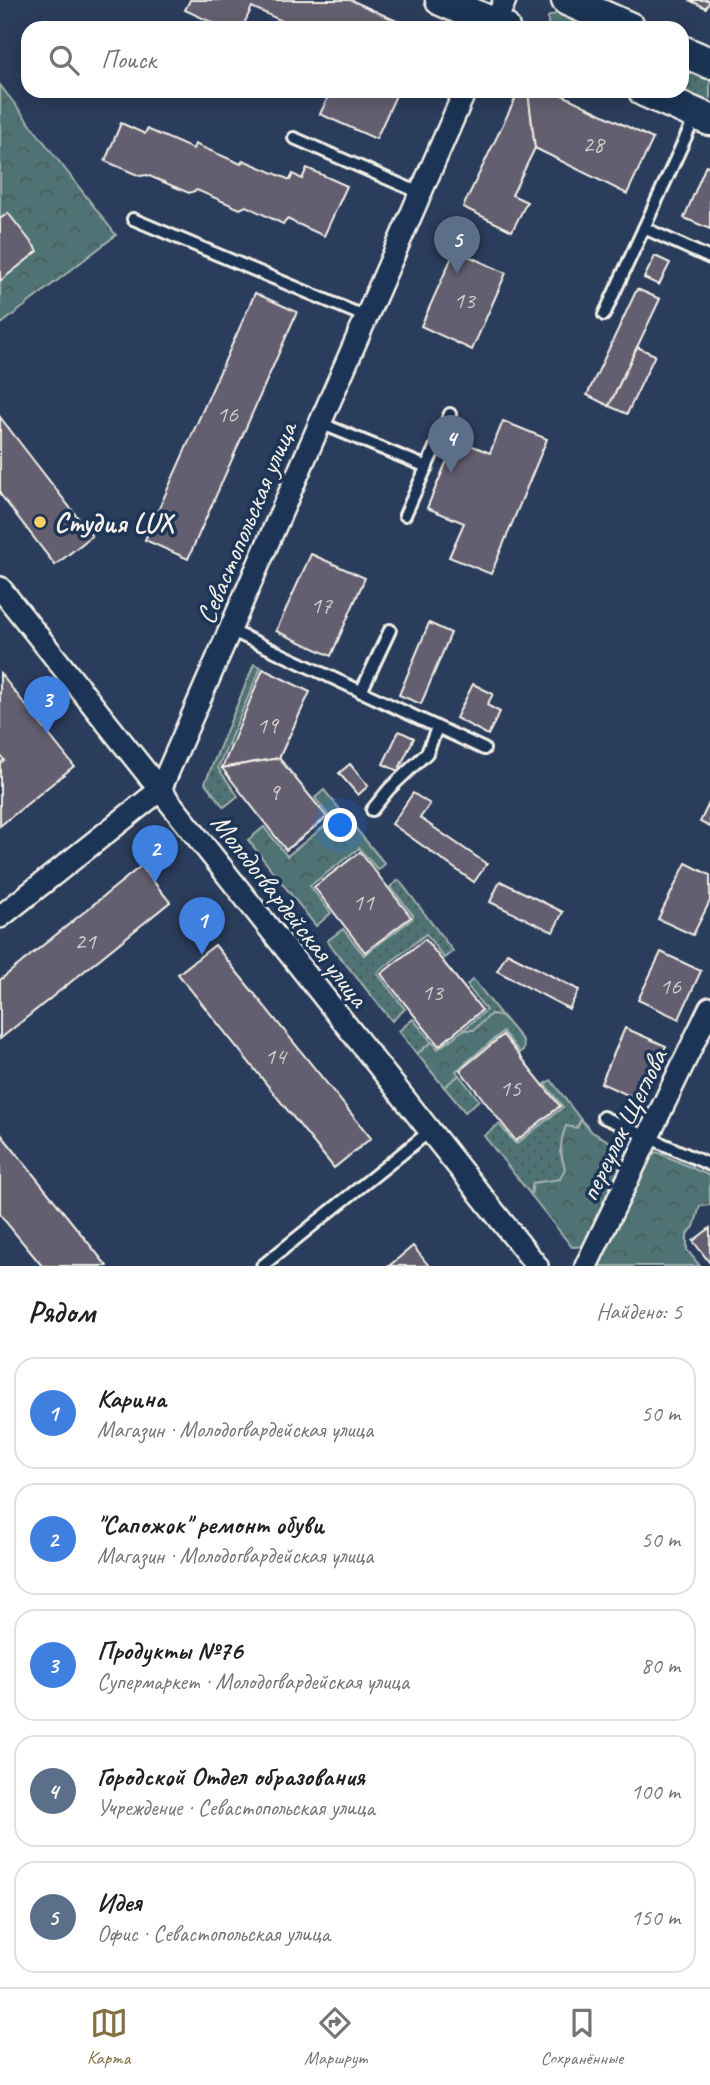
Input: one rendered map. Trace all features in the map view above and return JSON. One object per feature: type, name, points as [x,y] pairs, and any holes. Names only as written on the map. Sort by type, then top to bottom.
[{"type":"main road","points":[[441,0],[499,20]]},
{"type":"main road","points":[[567,0],[614,21]]},
{"type":"main road","points":[[689,54],[710,64]]},
{"type":"main road","points":[[661,98],[703,117]]},
{"type":"street","name":"Севастопольская улица","points":[[0,917],[160,790],[462,98]]},
{"type":"street","name":"Молодогвардейская улица","points":[[0,588],[537,1266]]},
{"type":"street","name":"переулок Щеглова","points":[[586,1266],[710,1008]]},
{"type":"lane","points":[[604,315],[644,228],[703,117]]},
{"type":"lane","points":[[294,138],[421,193]]},
{"type":"lane","points":[[134,219],[366,317]]},
{"type":"lane","points":[[644,228],[710,258]]},
{"type":"lane","points":[[405,515],[450,414]]},
{"type":"lane","points":[[320,423],[427,467]]},
{"type":"lane","points":[[361,692],[390,630]]},
{"type":"lane","points":[[230,631],[484,749]]},
{"type":"lane","points":[[372,810],[389,789],[427,753],[438,728]]},
{"type":"lane","points":[[603,1117],[710,1165]]},
{"type":"lane","points":[[262,1266],[430,1131]]},
{"type":"green space","points":[[561,13],[579,21],[548,21],[548,17]]},
{"type":"green space","points":[[689,70],[710,80],[710,102],[689,93]]},
{"type":"green space","points":[[0,85],[116,235],[0,325]]},
{"type":"green space","points":[[254,664],[261,667],[218,768],[238,796],[224,807],[205,783]]},
{"type":"green space","points":[[324,790],[385,864],[378,870],[359,848],[310,886],[331,913],[316,926],[248,840],[264,827],[287,856],[332,820],[315,798]]},
{"type":"green space","points":[[399,880],[453,951],[444,958],[426,934],[377,973],[405,1009],[392,1021],[327,941],[343,929],[364,955],[412,919],[413,915],[390,887]]},
{"type":"green space","points":[[473,979],[502,1016],[491,1014],[474,1030],[463,1030],[486,1010],[467,985]]},
{"type":"green space","points":[[491,1014],[502,1016],[523,1041],[524,1049],[520,1053],[503,1032],[456,1071],[459,1075],[444,1087],[417,1054],[432,1042],[438,1049],[463,1030],[474,1030]]},
{"type":"green space","points":[[413,1019],[432,1042],[417,1054],[399,1031]]},
{"type":"green space","points":[[459,1075],[479,1100],[465,1112],[444,1087]]},
{"type":"green space","points":[[551,1080],[581,1120],[560,1151],[565,1169],[560,1180],[533,1183],[531,1195],[484,1136],[499,1124],[516,1144],[563,1107],[545,1084]]},
{"type":"green space","points":[[581,1120],[592,1132],[632,1154],[588,1246],[572,1247],[531,1195],[533,1183],[560,1179],[565,1169],[561,1148],[566,1126],[577,1128]]},
{"type":"green space","points":[[657,1152],[710,1176],[710,1205],[700,1206],[694,1227],[687,1234],[687,1250],[700,1266],[600,1266],[598,1260],[647,1156]]},
{"type":"building","points":[[190,0],[351,0],[397,21],[282,21],[252,7],[245,21],[209,21],[185,10]]},
{"type":"building","points":[[689,0],[710,0],[706,8]]},
{"type":"building","points":[[328,98],[395,98],[376,139],[320,114]]},
{"type":"building","points":[[516,98],[529,98],[535,148],[512,195],[527,202],[512,231],[463,207]]},
{"type":"building","points":[[529,98],[568,98],[653,139],[627,194],[535,148]]},
{"type":"building","points":[[121,123],[145,134],[147,129],[193,149],[195,144],[241,164],[243,160],[290,180],[293,174],[302,179],[307,168],[347,186],[324,236],[287,219],[283,224],[246,206],[240,209],[197,190],[189,193],[105,161]]},
{"type":"building","points":[[706,165],[710,167],[710,229],[684,218]]},
{"type":"building","points":[[8,213],[38,251],[0,281],[0,219]]},
{"type":"building","points":[[455,250],[506,273],[472,350],[421,326]]},
{"type":"building","points":[[655,256],[670,263],[659,285],[644,278]]},
{"type":"building","points":[[637,289],[660,299],[609,406],[587,395]]},
{"type":"building","points":[[255,293],[297,312],[188,559],[145,540]]},
{"type":"building","points":[[637,347],[655,355],[627,414],[609,406]]},
{"type":"building","points":[[0,417],[92,536],[55,565],[0,494]]},
{"type":"building","points":[[503,421],[547,439],[491,574],[449,557],[464,523],[427,508],[456,439],[490,453]]},
{"type":"building","points":[[311,554],[365,578],[331,656],[276,631]]},
{"type":"building","points":[[429,623],[451,633],[421,704],[399,695]]},
{"type":"building","points":[[263,669],[310,692],[279,758],[222,768]]},
{"type":"building","points":[[0,673],[74,766],[0,826],[0,763],[4,760],[0,755]]},
{"type":"building","points":[[473,684],[493,694],[487,705],[500,712],[488,735],[456,718]]},
{"type":"building","points":[[399,731],[414,738],[398,771],[383,764]]},
{"type":"building","points":[[279,758],[327,817],[286,850],[222,768]]},
{"type":"building","points":[[350,764],[368,786],[358,795],[339,773]]},
{"type":"building","points":[[413,793],[430,804],[420,818],[487,864],[474,882],[392,824]]},
{"type":"building","points":[[710,801],[710,827],[700,822]]},
{"type":"building","points":[[360,852],[411,917],[365,952],[314,887]]},
{"type":"building","points":[[686,863],[710,875],[710,901],[693,935],[658,919]]},
{"type":"building","points":[[141,866],[170,902],[0,1039],[0,980]]},
{"type":"building","points":[[500,881],[563,912],[553,932],[490,902]]},
{"type":"building","points":[[425,939],[482,1010],[439,1046],[381,974]]},
{"type":"building","points":[[215,945],[371,1138],[334,1168],[178,974]]},
{"type":"building","points":[[661,952],[701,971],[679,1019],[638,1000]]},
{"type":"building","points":[[507,953],[579,990],[569,1009],[497,971]]},
{"type":"building","points":[[625,1028],[666,1046],[641,1101],[601,1083]]},
{"type":"building","points":[[503,1035],[560,1106],[516,1141],[460,1070]]},
{"type":"building","points":[[0,1133],[107,1266],[42,1266],[5,1221],[0,1214]]},
{"type":"building","points":[[710,1228],[710,1263],[693,1241]]},
{"type":"building","points":[[413,1246],[429,1266],[389,1266]]},
{"type":"place","name":"Идея","points":[[457,274]]},
{"type":"place","name":"Городской Отдел образования","points":[[451,473]]},
{"type":"place","name":"Студия LUX","points":[[40,522]]},
{"type":"place","name":"Продукты №76","points":[[47,734]]},
{"type":"place","name":"\"Сапожок\" ремонт обуви","points":[[155,883]]},
{"type":"place","name":"Карина","points":[[202,955]]}]
